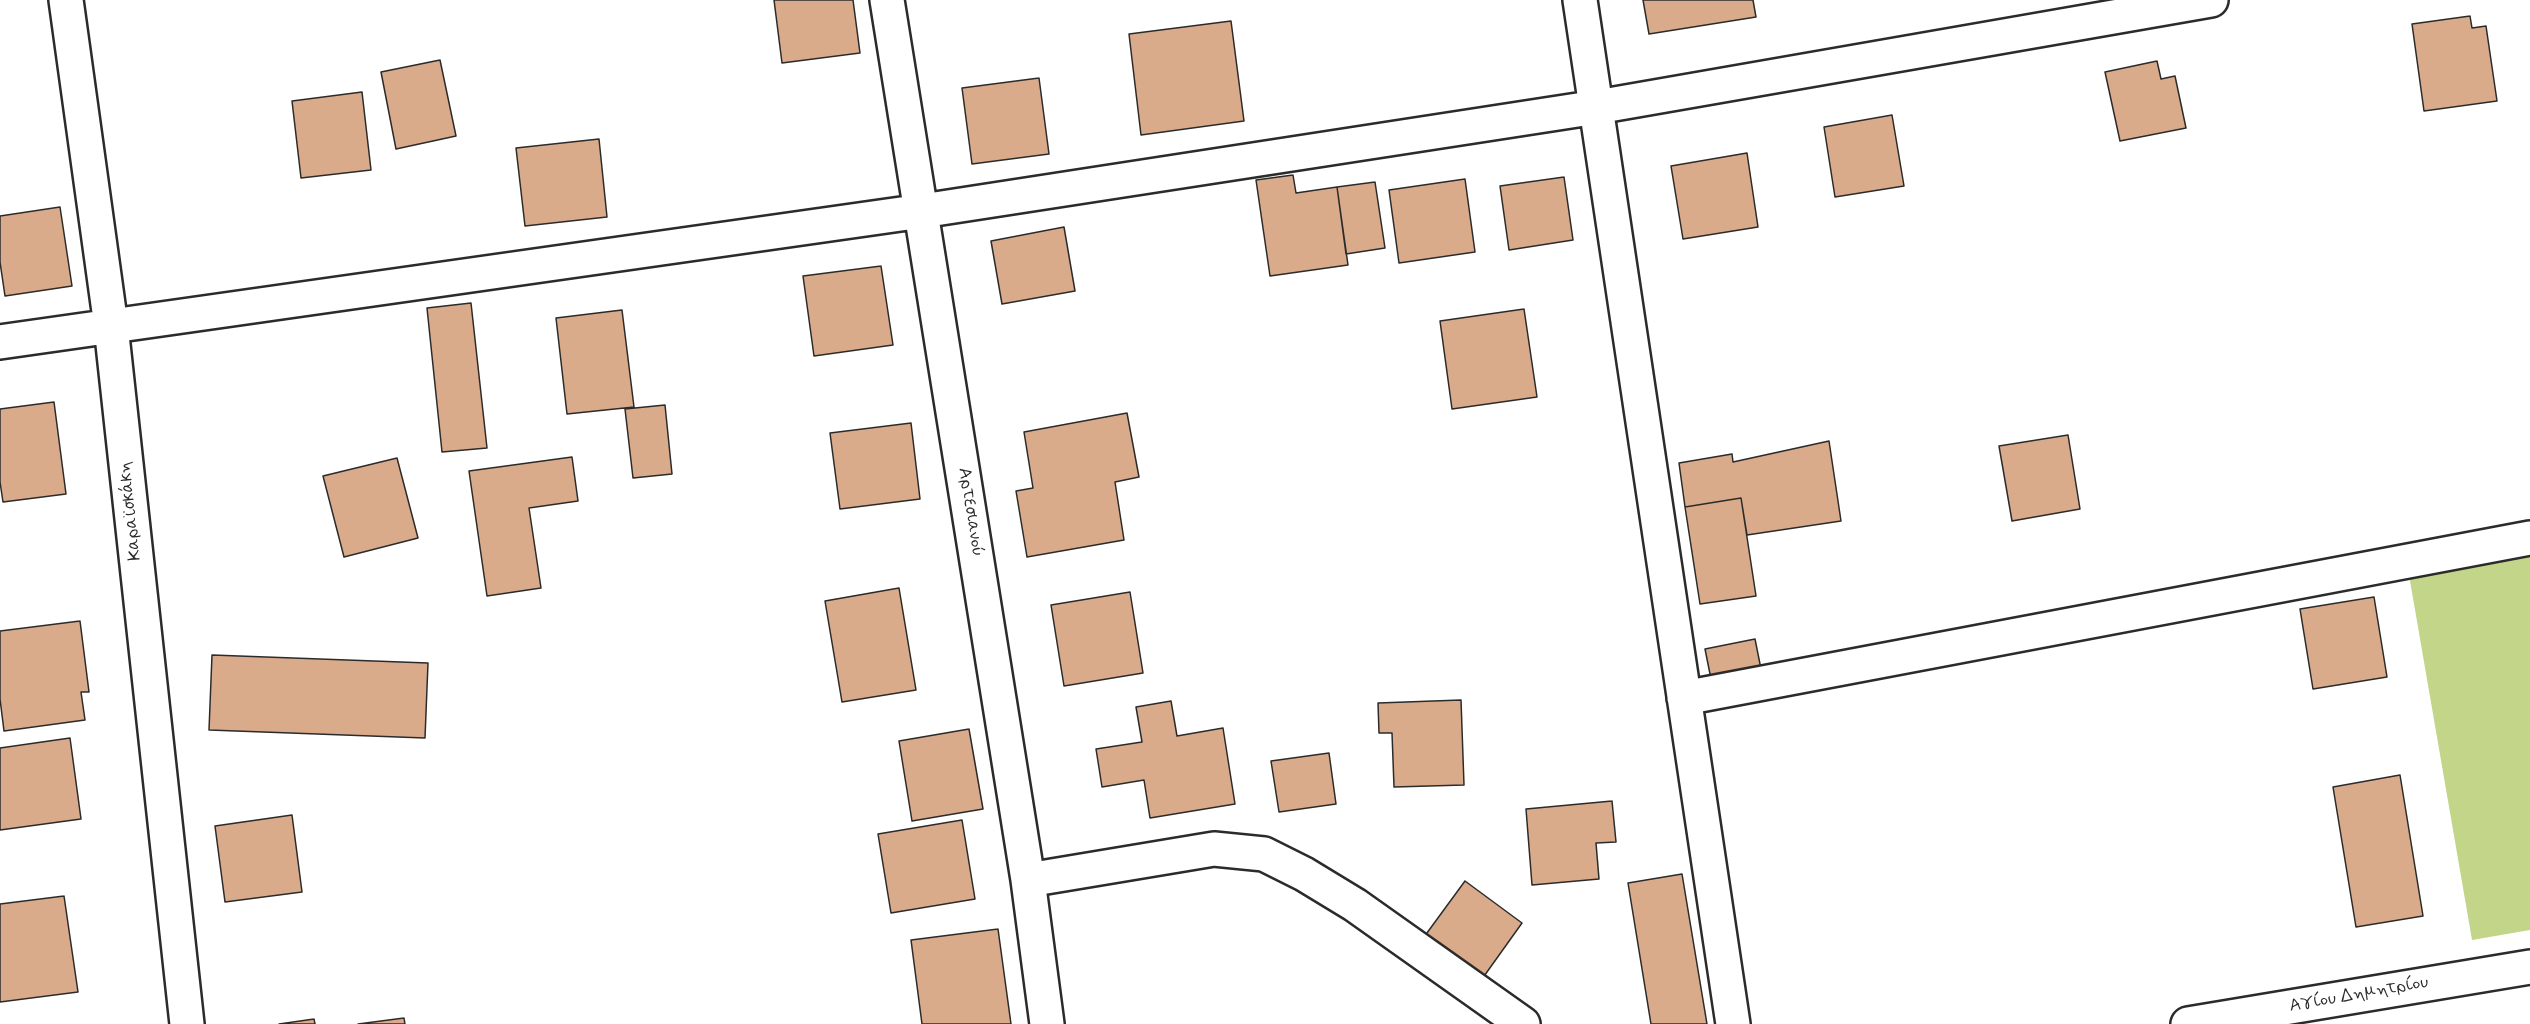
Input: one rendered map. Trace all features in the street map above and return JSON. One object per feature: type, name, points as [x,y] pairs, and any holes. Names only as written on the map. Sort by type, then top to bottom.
[{"type":"street","name":"Καραϊσκάκη","points":[[66,0],[111,326],[187,1024]]},
{"type":"street","name":"Αρτεσιανού","points":[[887,0],[1028,880],[1047,1024]]},
{"type":"street","points":[[1580,0],[1733,1024]]},
{"type":"street","points":[[0,342],[922,211],[1597,107],[2211,0]]},
{"type":"street","points":[[1684,698],[2530,538]]},
{"type":"street","points":[[1028,880],[1214,849],[1264,854],[1304,874],[1355,905],[1523,1024]]},
{"type":"street","name":"Αγίου Δημητρίου","points":[[2188,1024],[2530,967]]},
{"type":"green space","points":[[2530,551],[2530,930],[2472,940],[2409,575]]},
{"type":"building","points":[[774,0],[853,0],[860,53],[782,63]]},
{"type":"building","points":[[1643,0],[1753,0],[1756,17],[1649,34]]},
{"type":"building","points":[[2470,16],[2472,28],[2486,26],[2497,101],[2424,111],[2412,24]]},
{"type":"building","points":[[1231,21],[1244,121],[1141,135],[1129,34]]},
{"type":"building","points":[[440,60],[456,136],[396,149],[381,72]]},
{"type":"building","points":[[2157,61],[2161,79],[2175,76],[2186,128],[2120,141],[2105,72]]},
{"type":"building","points":[[1039,78],[1049,154],[972,164],[962,88]]},
{"type":"building","points":[[362,92],[371,170],[301,178],[292,101]]},
{"type":"building","points":[[1892,115],[1904,186],[1835,197],[1824,127]]},
{"type":"building","points":[[599,139],[607,217],[525,226],[516,148]]},
{"type":"building","points":[[1747,153],[1758,227],[1683,239],[1671,166]]},
{"type":"building","points":[[1293,175],[1296,193],[1337,187],[1348,265],[1270,276],[1256,180]]},
{"type":"building","points":[[1564,177],[1573,240],[1509,250],[1500,186]]},
{"type":"building","points":[[1465,179],[1475,252],[1399,263],[1389,190]]},
{"type":"building","points":[[1375,182],[1385,248],[1346,254],[1337,187]]},
{"type":"building","points":[[60,207],[72,286],[5,296],[0,262],[0,216]]},
{"type":"building","points":[[1064,227],[1075,291],[1002,304],[991,241]]},
{"type":"building","points":[[881,266],[893,345],[814,356],[803,276]]},
{"type":"building","points":[[471,303],[487,448],[442,452],[427,308]]},
{"type":"building","points":[[1524,309],[1537,397],[1452,409],[1440,321]]},
{"type":"building","points":[[622,310],[634,407],[567,414],[556,318]]},
{"type":"building","points":[[54,402],[66,494],[3,502],[0,482],[0,409]]},
{"type":"building","points":[[665,405],[672,474],[633,478],[625,409]]},
{"type":"building","points":[[1127,413],[1139,477],[1115,482],[1124,540],[1027,557],[1016,491],[1033,488],[1024,432]]},
{"type":"building","points":[[911,423],[920,499],[840,509],[830,433]]},
{"type":"building","points":[[2068,435],[2080,509],[2012,521],[1999,446]]},
{"type":"building","points":[[1829,441],[1841,521],[1747,535],[1741,498],[1685,507],[1679,463],[1732,454],[1733,462]]},
{"type":"building","points":[[572,457],[578,501],[529,508],[541,588],[487,596],[469,471]]},
{"type":"building","points":[[397,458],[418,538],[344,557],[323,476]]},
{"type":"building","points":[[1741,498],[1756,596],[1700,604],[1685,507]]},
{"type":"building","points":[[899,588],[916,690],[842,702],[825,601]]},
{"type":"building","points":[[1130,592],[1143,673],[1064,686],[1051,605]]},
{"type":"building","points":[[2374,597],[2387,677],[2313,689],[2300,609]]},
{"type":"building","points":[[80,621],[89,692],[81,692],[85,720],[4,731],[0,699],[0,631]]},
{"type":"building","points":[[1755,639],[1761,669],[1711,679],[1705,649]]},
{"type":"building","points":[[212,655],[428,663],[425,738],[209,730]]},
{"type":"building","points":[[1461,700],[1464,785],[1394,787],[1392,733],[1379,733],[1378,703]]},
{"type":"building","points":[[1171,701],[1177,736],[1223,728],[1235,804],[1150,818],[1144,780],[1102,787],[1096,749],[1142,742],[1136,707]]},
{"type":"building","points":[[969,729],[983,809],[912,821],[899,741]]},
{"type":"building","points":[[70,738],[81,819],[0,830],[0,748]]},
{"type":"building","points":[[1329,753],[1336,804],[1279,812],[1271,761]]},
{"type":"building","points":[[2400,775],[2423,916],[2356,927],[2333,787]]},
{"type":"building","points":[[1612,801],[1616,842],[1596,843],[1599,879],[1532,885],[1526,809]]},
{"type":"building","points":[[292,815],[302,892],[225,902],[215,826]]},
{"type":"building","points":[[962,820],[975,899],[891,913],[878,834]]},
{"type":"building","points":[[1682,874],[1707,1024],[1651,1024],[1628,883]]},
{"type":"building","points":[[1465,881],[1522,923],[1482,979],[1424,937]]},
{"type":"building","points":[[64,896],[78,992],[0,1002],[0,904]]},
{"type":"building","points":[[998,929],[1011,1024],[922,1024],[911,940]]},
{"type":"building","points":[[404,1018],[405,1024],[358,1024]]},
{"type":"building","points":[[314,1019],[315,1024],[279,1024]]}]
